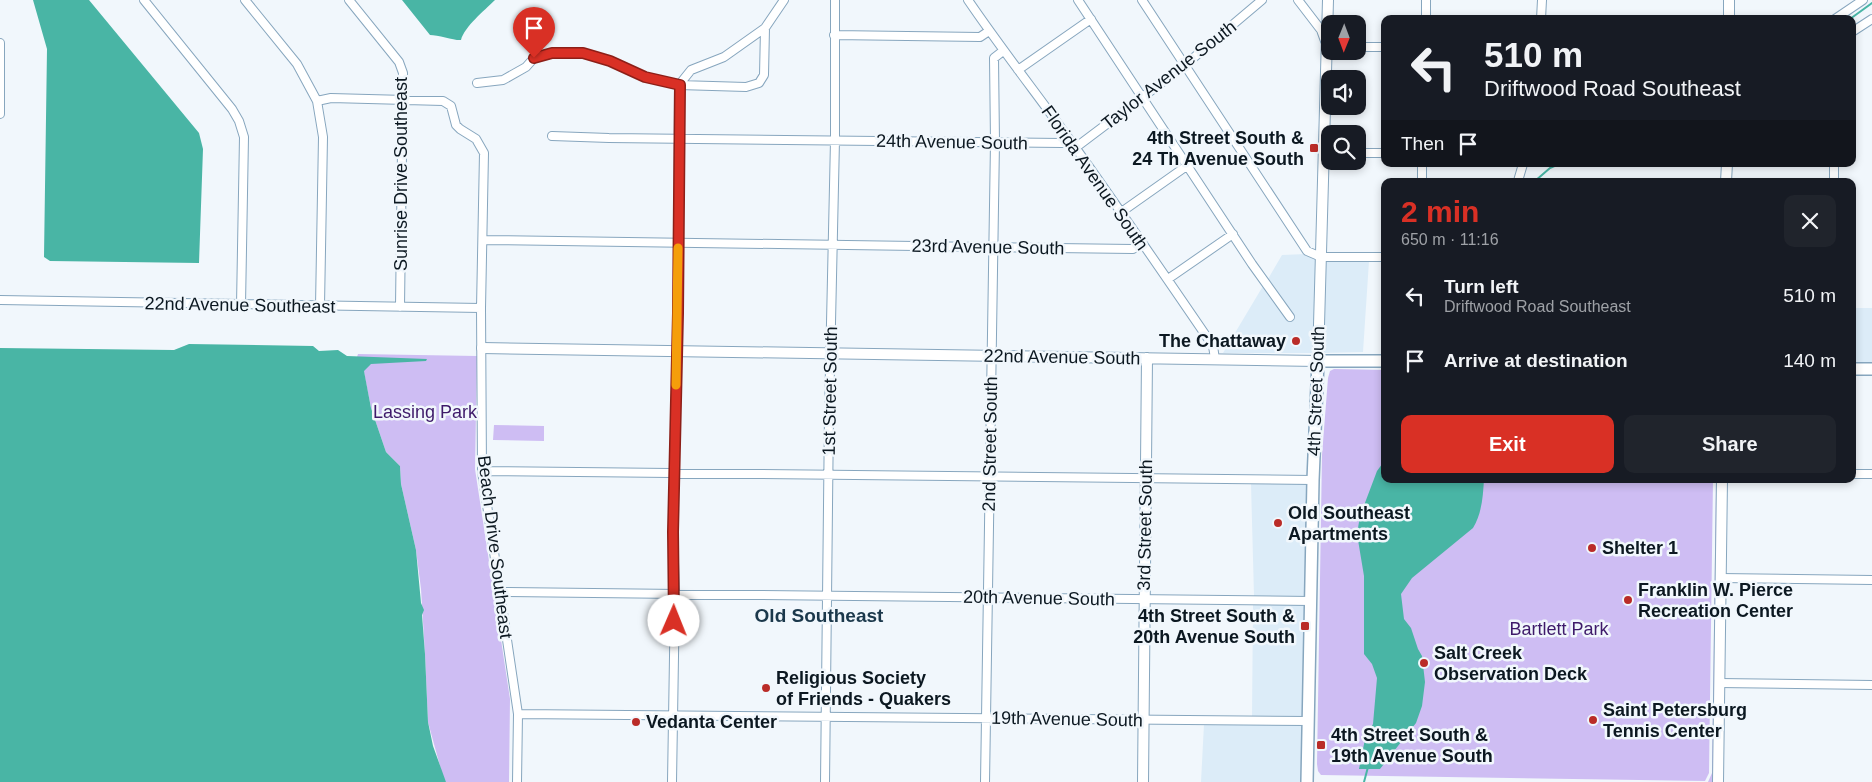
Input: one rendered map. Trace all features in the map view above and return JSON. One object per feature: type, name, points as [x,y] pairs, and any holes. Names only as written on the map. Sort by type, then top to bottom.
[{"type":"main road","name":"22nd Avenue South","points":[[1318,361],[1381,361]]},
{"type":"main road","name":"4th Street South","points":[[1307,782],[1313,480],[1318,361]]},
{"type":"main road","points":[[1856,369],[1872,369]]},
{"type":"street","points":[[144,0],[232,109],[239,121],[244,137],[241,305]]},
{"type":"street","points":[[245,0],[297,64],[317,101],[323,137],[320,306]]},
{"type":"street","name":"Sunrise Drive Southeast","points":[[349,0],[399,62],[403,73],[400,307]]},
{"type":"street","points":[[672,782],[675,594],[673,532],[676,473],[680,85],[691,70],[724,57],[764,28],[784,0]]},
{"type":"street","name":"1st Street South","points":[[825,782],[835,0]]},
{"type":"street","name":"Florida Avenue South","points":[[968,0],[1168,279],[1214,346],[1215,359]]},
{"type":"street","points":[[1078,0],[1290,317]]},
{"type":"street","points":[[1142,0],[1307,251],[1321,257],[1381,257]]},
{"type":"street","name":"Taylor Avenue South","points":[[1075,148],[1185,65],[1262,0]]},
{"type":"street","points":[[1298,0],[1321,30]]},
{"type":"street","name":"4th Street South","points":[[1328,0],[1328,15]]},
{"type":"street","points":[[1426,0],[1426,15]]},
{"type":"street","points":[[1541,15],[1542,0]]},
{"type":"street","points":[[1729,15],[1730,0]]},
{"type":"street","points":[[1841,15],[1863,0]]},
{"type":"street","points":[[1018,70],[1090,19]]},
{"type":"street","points":[[1856,29],[1872,19]]},
{"type":"street","points":[[478,83],[504,80],[526,67],[534,58],[552,53],[583,53],[610,61],[645,77],[680,85],[746,87],[759,83],[764,75],[764,28]]},
{"type":"street","points":[[834,35],[980,37],[989,31]]},
{"type":"street","points":[[0,43],[0,114]]},
{"type":"street","points":[[1366,47],[1381,47]]},
{"type":"street","name":"2nd Street South","points":[[985,782],[994,58],[1003,51]]},
{"type":"street","name":"4th Street South","points":[[1328,125],[1329,60]]},
{"type":"street","points":[[317,101],[331,98],[403,100]]},
{"type":"street","name":"Beach Drive Southeast","points":[[403,100],[448,102],[451,106],[456,125],[480,145],[484,152],[481,308],[482,471],[518,714],[517,782]]},
{"type":"street","name":"24th Avenue South","points":[[552,136],[1062,143],[1069,139]]},
{"type":"street","points":[[1366,153],[1381,153]]},
{"type":"street","points":[[1120,213],[1188,165]]},
{"type":"street","name":"4th Street South","points":[[1318,361],[1326,170]]},
{"type":"street","points":[[1168,279],[1233,234]]},
{"type":"street","name":"23rd Avenue South","points":[[483,240],[1132,249],[1141,243]]},
{"type":"street","name":"22nd Avenue Southeast","points":[[0,300],[481,308]]},
{"type":"street","points":[[482,348],[830,353]]},
{"type":"street","name":"22nd Avenue South","points":[[830,353],[1318,361]]},
{"type":"street","name":"3rd Street South","points":[[1143,782],[1147,358]]},
{"type":"street","points":[[482,471],[1313,480]]},
{"type":"street","points":[[1856,474],[1872,474]]},
{"type":"street","points":[[1718,782],[1722,483]]},
{"type":"street","points":[[1720,578],[1872,580]]},
{"type":"street","name":"20th Avenue South","points":[[500,592],[1311,600]]},
{"type":"street","points":[[1719,684],[1872,685]]},
{"type":"street","name":"19th Avenue South","points":[[518,714],[1308,721]]},
{"type":"shaded area","points":[[33,0],[89,0],[199,133],[203,149],[199,263],[50,261],[44,257],[47,49]]},
{"type":"shaded area","points":[[402,0],[495,0],[471,24],[461,40],[459,40],[430,35]]},
{"type":"shaded area","points":[[1306,254],[1317,260],[1315,353],[1223,353],[1263,286],[1280,308],[1285,303],[1268,279],[1282,255]]},
{"type":"shaded area","points":[[1324,261],[1369,261],[1363,352],[1322,353]]},
{"type":"shaded area","points":[[1856,308],[1872,308],[1872,365],[1856,365]]},
{"type":"shaded area","points":[[189,344],[313,346],[319,351],[338,350],[347,356],[427,359],[426,361],[371,364],[364,371],[371,408],[386,452],[400,466],[401,484],[416,550],[421,603],[424,610],[422,615],[428,722],[433,746],[446,782],[0,782],[0,348],[174,350]]},
{"type":"shaded area","points":[[1381,466],[1381,483],[1484,483],[1480,510],[1473,528],[1412,578],[1401,594],[1404,619],[1411,628],[1422,656],[1425,682],[1422,706],[1416,723],[1380,769],[1359,769],[1365,739],[1373,724],[1377,678],[1372,664],[1364,654],[1364,576],[1357,534],[1360,516],[1377,471]]},
{"type":"shaded area","points":[[1251,484],[1309,484],[1307,596],[1254,596]]},
{"type":"shaded area","points":[[1253,604],[1307,605],[1304,717],[1252,717]]},
{"type":"shaded area","points":[[1204,724],[1304,725],[1303,782],[1201,782]]},
{"type":"green space","name":"Lassing Park","points":[[358,354],[477,356],[475,469],[510,699],[509,782],[446,782],[443,777],[428,722],[421,589],[416,550],[401,484],[400,466],[386,452],[371,408],[364,372],[350,357],[357,357]]},
{"type":"green space","name":"Bartlett Park","points":[[1334,369],[1381,370],[1381,483],[1713,483],[1709,773],[1705,781],[1321,775],[1317,764],[1322,455],[1330,371]]},
{"type":"green space","points":[[494,425],[544,426],[544,441],[493,440]]},
{"type":"green space","points":[[1716,483],[1718,483],[1714,782],[1708,782],[1712,773]]},
{"type":"waterway","points":[[1856,15],[1872,3]]},
{"type":"waterway","points":[[1538,178],[1552,167]]},
{"type":"waterway","points":[[1364,782],[1368,767]]},
{"type":"slow traffic","points":[[676,385],[678,248]]},
{"type":"place","name":"4th Street South & 24 Th Avenue South","points":[[1314,148]]},
{"type":"place","name":"The Chattaway","points":[[1296,341]]},
{"type":"place","name":"Old Southeast Apartments","points":[[1278,523]]},
{"type":"place","name":"Shelter 1","points":[[1592,548]]},
{"type":"place","name":"Franklin W. Pierce Recreation Center","points":[[1628,600]]},
{"type":"place","name":"4th Street South & 20th Avenue South","points":[[1305,626]]},
{"type":"place","name":"Salt Creek Observation Deck","points":[[1424,663]]},
{"type":"place","name":"Religious Society of Friends - Quakers","points":[[766,688]]},
{"type":"place","name":"Saint Petersburg Tennis Center","points":[[1593,720]]},
{"type":"place","name":"Vedanta Center","points":[[636,722]]},
{"type":"place","name":"4th Street South & 19th Avenue South","points":[[1321,745]]},
{"type":"district","name":"Old Southeast","points":[[819,615]]},
{"type":"route","points":[[534,58],[552,53],[583,53],[610,61],[645,77],[680,85],[676,473],[673,532],[674,621]]}]
